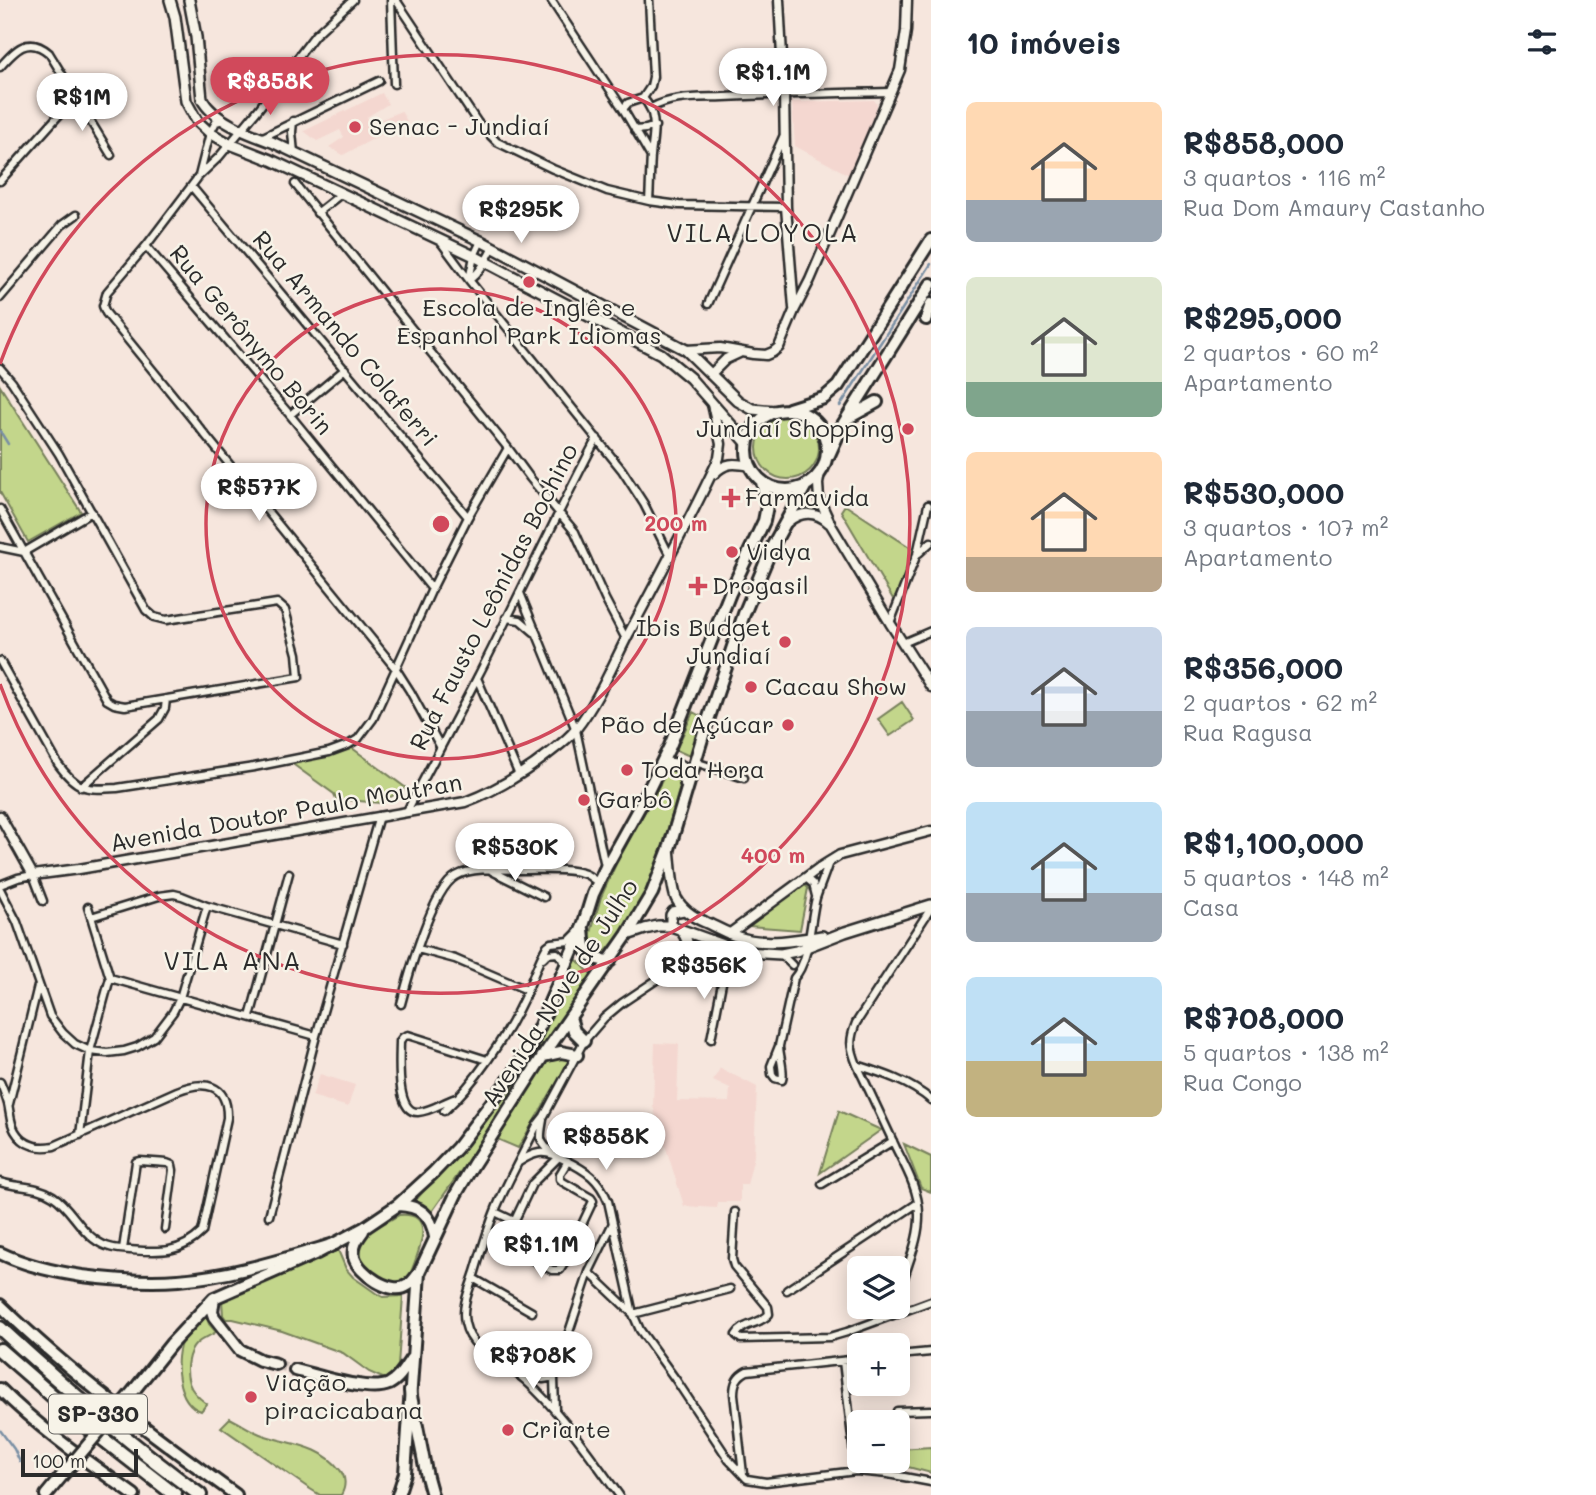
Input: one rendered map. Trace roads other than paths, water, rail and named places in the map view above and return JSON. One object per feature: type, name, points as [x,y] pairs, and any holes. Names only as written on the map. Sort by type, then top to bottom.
[{"type":"highway","name":"SP-330","points":[[0,1328],[155,1462],[200,1495]]},
{"type":"highway","name":"SP-330","points":[[0,1350],[94,1432],[175,1495]]},
{"type":"main road","points":[[170,0],[186,101],[197,121],[210,133],[474,256],[662,354],[690,378],[747,443]]},
{"type":"main road","points":[[189,0],[201,70],[202,99],[212,112],[242,130],[493,247],[686,350],[712,373],[731,395],[746,406],[752,409],[797,411],[808,415],[823,431],[826,442],[827,453],[822,468]]},
{"type":"main road","points":[[931,240],[838,386],[824,398],[780,410],[764,416],[756,423],[746,451],[750,466],[762,482],[790,490],[806,485],[822,468],[846,419],[931,284]]},
{"type":"main road","points":[[926,318],[931,304]]},
{"type":"main road","points":[[846,419],[877,402]]},
{"type":"main road","name":"Avenida Nove de Julho","points":[[215,1298],[335,1244],[398,1205],[457,1148],[513,1074],[531,1045],[565,969],[598,883],[659,770],[730,593],[764,521],[767,506],[762,482]]},
{"type":"main road","name":"Avenida Nove de Julho","points":[[410,1391],[419,1273],[456,1194],[473,1165],[543,1056],[610,961],[652,893],[669,849],[744,614],[760,573],[806,485]]},
{"type":"main road","points":[[659,770],[669,763],[684,769],[686,791]]},
{"type":"main road","points":[[669,849],[675,897],[684,910],[699,920],[743,939],[758,942],[808,942],[931,907]]},
{"type":"main road","points":[[684,910],[671,915],[675,927],[687,939],[687,959]]},
{"type":"main road","points":[[583,926],[587,954],[594,959],[610,961]]},
{"type":"main road","points":[[627,935],[658,926],[675,927],[743,951],[781,954],[796,951],[808,942]]},
{"type":"main road","points":[[570,1017],[574,1031],[584,1041]]},
{"type":"main road","points":[[543,1056],[561,1052],[577,1055]]},
{"type":"main road","points":[[398,1205],[420,1210],[429,1218],[435,1237]]},
{"type":"main road","points":[[364,1228],[356,1239],[354,1253],[364,1272],[383,1286],[393,1289],[408,1285],[419,1273]]},
{"type":"main road","points":[[0,1253],[57,1272],[152,1282],[211,1276],[335,1244]]},
{"type":"main road","points":[[215,1298],[212,1311],[214,1317],[240,1350],[276,1364]]},
{"type":"main road","points":[[46,1495],[171,1344],[215,1298]]},
{"type":"main road","points":[[0,1305],[37,1341],[86,1381],[236,1495]]},
{"type":"main road","points":[[295,1370],[359,1385],[382,1386],[396,1379],[413,1357]]},
{"type":"main road","points":[[0,1389],[64,1443],[134,1495]]},
{"type":"main road","points":[[398,1495],[405,1473],[410,1391]]},
{"type":"main road","points":[[410,1391],[432,1495]]},
{"type":"street","points":[[353,0],[315,35],[242,130],[199,176],[107,292],[103,306],[396,669],[440,746]]},
{"type":"street","points":[[391,0],[394,84]]},
{"type":"street","points":[[396,0],[478,122],[497,142],[597,187],[649,201],[679,205],[786,207]]},
{"type":"street","points":[[551,0],[651,157]]},
{"type":"street","points":[[622,109],[628,103],[643,98],[651,86],[653,77],[649,0]]},
{"type":"street","points":[[779,0],[786,207],[794,311]]},
{"type":"street","points":[[686,350],[720,348],[766,355],[779,347],[900,70],[907,0]]},
{"type":"street","points":[[0,67],[21,47],[32,44],[41,46],[49,53],[111,155]]},
{"type":"street","points":[[261,138],[379,81]]},
{"type":"street","points":[[650,108],[668,100],[891,92]]},
{"type":"street","points":[[0,181],[75,97]]},
{"type":"street","points":[[643,98],[650,108],[655,126],[649,201]]},
{"type":"street","points":[[199,176],[210,133],[216,122],[224,120]]},
{"type":"street","points":[[293,121],[294,153]]},
{"type":"street","points":[[635,131],[655,126]]},
{"type":"street","points":[[708,304],[784,135]]},
{"type":"street","points":[[295,184],[569,524],[580,540],[605,599],[626,639]]},
{"type":"street","name":"Rua Armando Colaferri","points":[[192,187],[468,517]]},
{"type":"street","points":[[317,213],[341,194]]},
{"type":"street","points":[[0,298],[62,225],[76,215]]},
{"type":"street","points":[[438,240],[635,489],[670,556]]},
{"type":"street","points":[[469,280],[474,256],[481,241]]},
{"type":"street","name":"Rua Gerônymo Borin","points":[[146,246],[290,415],[432,589]]},
{"type":"street","points":[[469,280],[485,262],[493,247]]},
{"type":"street","points":[[712,373],[726,359],[742,352]]},
{"type":"street","points":[[0,368],[59,454],[146,611],[154,617],[166,620],[277,603],[285,610],[297,654],[299,677],[125,706],[114,705],[107,700],[0,509]]},
{"type":"street","points":[[290,415],[345,369]]},
{"type":"street","name":"Avenida Doutor Paulo Moutran","points":[[33,876],[465,802],[486,795],[519,775],[576,730],[592,705],[670,556],[719,458],[721,444],[712,404]]},
{"type":"street","name":"Rua Fausto Leônidas Bochino","points":[[407,811],[597,438]]},
{"type":"street","points":[[0,661],[58,764],[68,778],[81,787],[117,788],[332,751],[358,739],[373,719],[432,589],[468,517],[508,448]]},
{"type":"street","points":[[709,479],[725,464],[750,466]]},
{"type":"street","points":[[822,468],[818,485],[820,499],[831,525],[931,687]]},
{"type":"street","points":[[890,622],[917,554],[928,505]]},
{"type":"street","points":[[0,547],[24,552],[92,512]]},
{"type":"street","points":[[784,526],[794,517],[809,513],[824,517],[831,525]]},
{"type":"street","points":[[917,554],[931,542]]},
{"type":"street","points":[[520,593],[576,730],[606,867]]},
{"type":"street","points":[[506,618],[520,620],[538,636]]},
{"type":"street","points":[[904,643],[931,631]]},
{"type":"street","points":[[477,678],[519,775]]},
{"type":"street","points":[[81,787],[159,719],[166,699]]},
{"type":"street","points":[[695,762],[744,778]]},
{"type":"street","points":[[0,816],[44,901]]},
{"type":"street","points":[[269,1216],[316,1036],[379,816]]},
{"type":"street","points":[[729,934],[840,855],[931,831]]},
{"type":"street","points":[[794,978],[803,962],[816,897],[829,862]]},
{"type":"street","points":[[490,870],[544,897]]},
{"type":"street","points":[[401,1004],[436,902],[449,881],[463,873],[490,870],[578,872],[598,883]]},
{"type":"street","points":[[250,1017],[289,873]]},
{"type":"street","points":[[33,876],[18,878],[0,887],[17,922],[50,1016],[62,1033],[75,1044],[90,1051],[124,1051],[154,1037],[180,998],[207,906]]},
{"type":"street","points":[[806,878],[813,884],[816,897]]},
{"type":"street","points":[[91,917],[166,894],[182,896],[207,906],[343,944]]},
{"type":"street","points":[[80,1135],[90,1051],[110,978],[88,907]]},
{"type":"street","points":[[910,1259],[917,1236],[919,1214],[912,1181],[857,1065],[850,1040],[856,1023],[931,907]]},
{"type":"street","points":[[444,1111],[461,1096],[487,1060],[514,1016],[547,946],[551,943],[569,942],[583,926]]},
{"type":"street","points":[[620,1495],[555,1411],[514,1371],[477,1346],[465,1324],[465,1301],[495,1212],[584,1041],[604,1018],[622,1003],[713,942]]},
{"type":"street","points":[[710,1039],[725,968],[725,946]]},
{"type":"street","points":[[418,949],[455,959],[527,990]]},
{"type":"street","points":[[539,962],[547,954],[556,953],[563,959],[565,969]]},
{"type":"street","points":[[725,968],[750,961],[759,953]]},
{"type":"street","points":[[779,1046],[784,1075],[782,1080],[775,1078],[771,1066],[779,1046],[794,978],[792,965],[781,954]]},
{"type":"street","points":[[792,965],[803,962]]},
{"type":"street","points":[[110,978],[316,1036]]},
{"type":"street","points":[[8,1105],[38,986]]},
{"type":"street","points":[[461,1096],[425,1111],[410,1110],[404,1100],[400,1077],[400,1041],[408,1035],[487,1060]]},
{"type":"street","points":[[857,1065],[912,1087],[931,1100]]},
{"type":"street","points":[[0,1082],[15,1130],[23,1141],[44,1148],[80,1135],[187,1087],[205,1084],[218,1090],[228,1108],[202,1233],[180,1247],[164,1251],[105,1246],[92,1238],[56,1198],[42,1189],[0,1182]]},
{"type":"street","points":[[544,1116],[540,1140],[556,1156]]},
{"type":"street","points":[[822,1184],[893,1140]]},
{"type":"street","points":[[519,1162],[535,1154],[556,1156],[587,1171],[599,1185],[608,1201],[633,1314],[640,1330],[729,1460],[743,1476],[766,1482],[847,1472]]},
{"type":"street","points":[[556,1156],[532,1184],[505,1238],[506,1245],[552,1270],[562,1267],[593,1201],[560,1179],[568,1161]]},
{"type":"street","points":[[123,1249],[135,1162],[140,1160],[172,1165],[166,1229]]},
{"type":"street","points":[[788,1290],[918,1203]]},
{"type":"street","points":[[495,1212],[514,1221]]},
{"type":"street","points":[[735,1212],[732,1259],[734,1266],[768,1307],[769,1314],[766,1318],[741,1328],[737,1337],[830,1337],[884,1319]]},
{"type":"street","points":[[555,1411],[554,1377],[589,1272],[612,1225]]},
{"type":"street","points":[[589,1272],[633,1314]]},
{"type":"street","points":[[473,1278],[531,1312]]},
{"type":"street","points":[[633,1314],[730,1289]]},
{"type":"street","points":[[910,1309],[931,1301]]},
{"type":"street","points":[[910,1354],[931,1352]]},
{"type":"street","points":[[743,1476],[734,1385],[741,1374],[747,1371],[847,1360]]},
{"type":"street","points":[[843,1361],[849,1410]]},
{"type":"street","points":[[514,1371],[543,1379],[554,1377]]},
{"type":"street","points":[[910,1411],[931,1410]]},
{"type":"street","points":[[877,1473],[931,1482]]},
{"type":"waterway","points":[[840,406],[931,264]]},
{"type":"waterway","points":[[0,431],[8,444]]},
{"type":"waterway","points":[[0,1430],[20,1462]]},
{"type":"tunnel","points":[[276,1364],[295,1370]]},
{"type":"place","name":"Senac - Jundiaí","points":[[355,127]]},
{"type":"place","name":"Escola de Inglês e Espanhol Park Idiomas","points":[[529,282]]},
{"type":"place","name":"Jundiaí Shopping","points":[[908,429]]},
{"type":"place","name":"Farmavida","points":[[731,498]]},
{"type":"place","name":"Vidya","points":[[732,552]]},
{"type":"place","name":"Drogasil","points":[[698,586]]},
{"type":"place","name":"Ibis Budget Jundiaí","points":[[785,642]]},
{"type":"place","name":"Cacau Show","points":[[751,687]]},
{"type":"place","name":"Pão de Açúcar","points":[[788,725]]},
{"type":"place","name":"Toda Hora","points":[[627,770]]},
{"type":"place","name":"Garbô","points":[[584,800]]},
{"type":"place","name":"Viação piracicabana","points":[[251,1397]]},
{"type":"place","name":"Criarte","points":[[508,1430]]},
{"type":"district","name":"VILA LOYOLA","points":[[763,233]]},
{"type":"district","name":"VILA ANA","points":[[233,961]]}]
